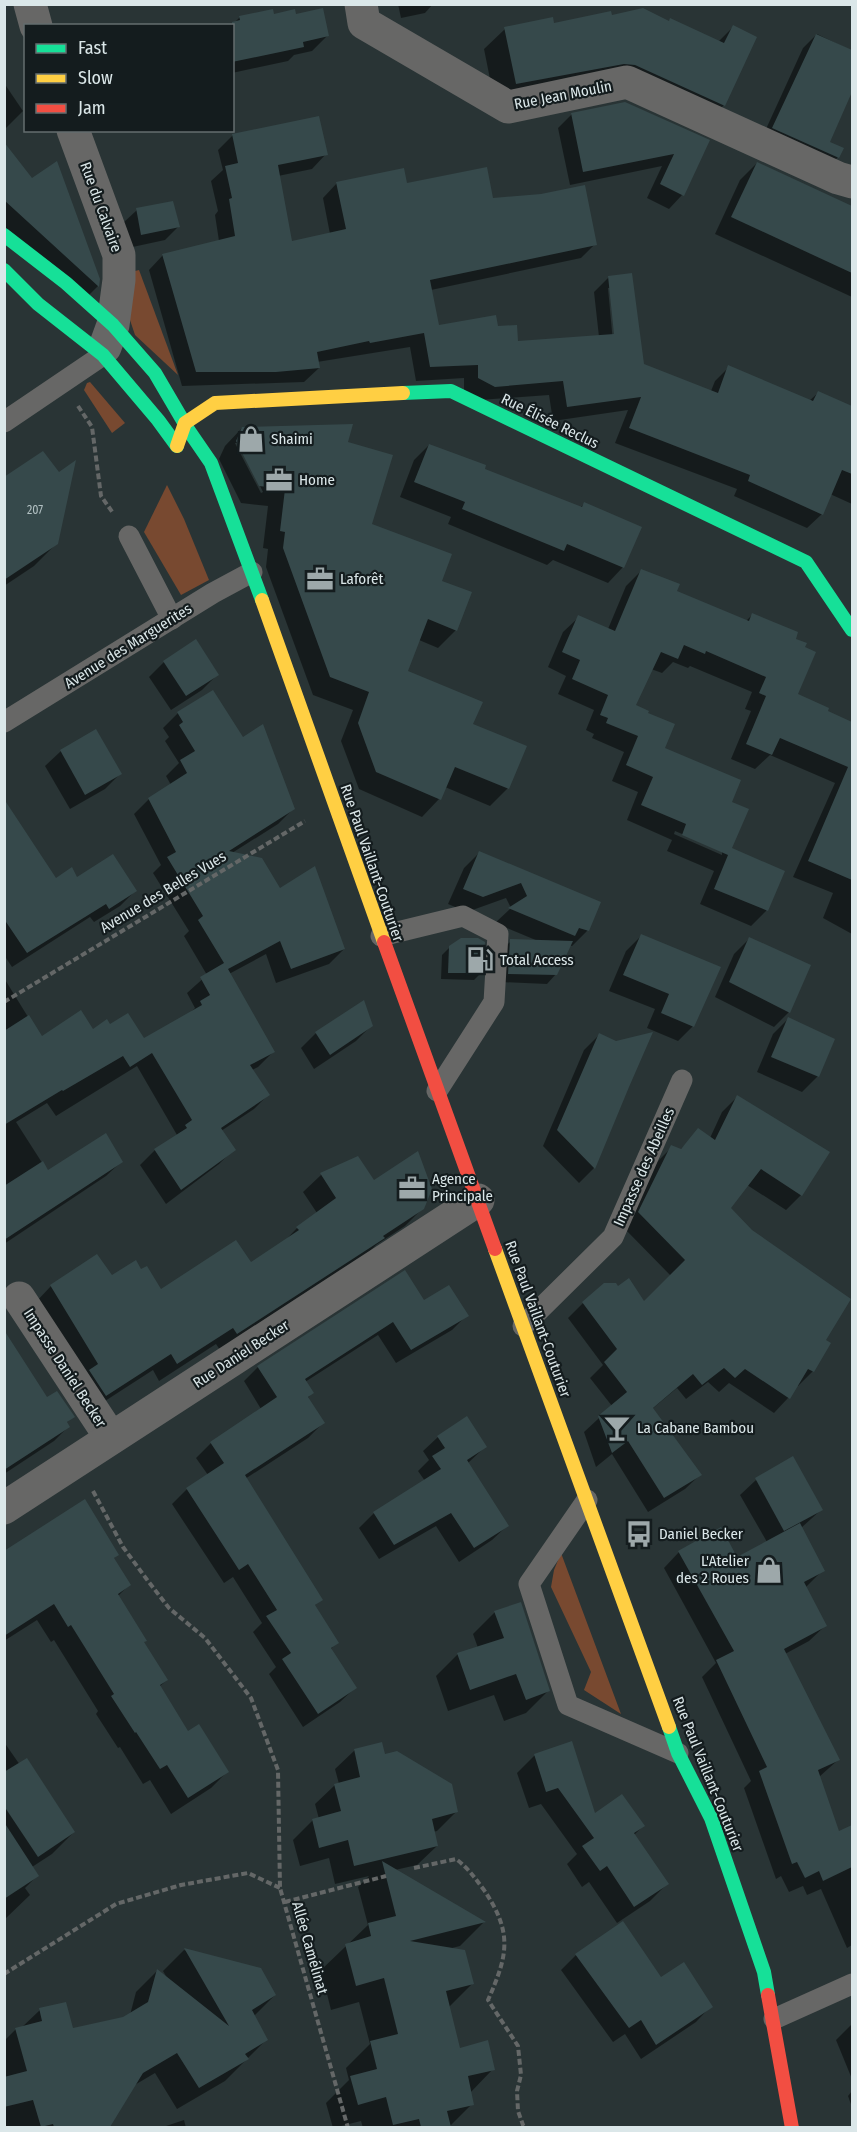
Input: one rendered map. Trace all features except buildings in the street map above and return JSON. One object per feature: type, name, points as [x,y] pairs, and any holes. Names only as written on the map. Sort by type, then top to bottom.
[{"type":"main road","name":"Rue Paul Vaillant-Couturier","points":[[4,235],[66,283],[108,340],[179,450],[186,423]]},
{"type":"main road","name":"Rue Paul Vaillant-Couturier","points":[[4,270],[39,304],[108,340],[154,373],[211,463],[678,1752],[711,1818],[736,1889],[764,1972],[792,2127]]},
{"type":"main road","name":"Rue Élisée Reclus","points":[[186,423],[214,403],[451,391],[806,562],[852,630]]},
{"type":"main road","name":"Rue Paul Vaillant-Couturier","points":[[203,485],[234,526]]},
{"type":"street","points":[[30,4],[35,24]]},
{"type":"street","name":"Rue Jean Moulin","points":[[360,4],[364,22],[508,107],[627,82],[838,178],[852,182]]},
{"type":"street","name":"Rue du Calvaire","points":[[74,132],[119,255],[119,280],[108,340]]},
{"type":"street","name":"Rue Daniel Becker","points":[[4,1508],[478,1200]]},
{"type":"street","name":"Impasse Daniel Becker","points":[[19,1298],[111,1438]]},
{"type":"lane","points":[[4,422],[62,383],[108,340]]},
{"type":"lane","points":[[129,536],[172,619]]},
{"type":"lane","name":"Avenue des Marguerites","points":[[4,722],[252,572]]},
{"type":"lane","points":[[381,936],[463,916],[498,934],[494,1002],[437,1091]]},
{"type":"lane","name":"Impasse des Abeilles","points":[[523,1326],[613,1237],[682,1080]]},
{"type":"lane","points":[[587,1500],[529,1584],[568,1705],[678,1752]]},
{"type":"lane","points":[[774,2019],[852,1984]]},
{"type":"path","points":[[62,383],[92,427],[101,496],[129,536]]},
{"type":"path","name":"Avenue des Belles Vues","points":[[4,1002],[334,803]]},
{"type":"path","name":"Allée Camélinat","points":[[77,1461],[123,1547],[169,1608],[205,1638],[251,1698],[278,1770],[280,1888],[348,2127]]},
{"type":"path","points":[[414,1868],[456,1858],[469,1868],[491,1901],[502,1924],[505,1943],[502,1968],[488,2000],[518,2046],[521,2075],[517,2091],[518,2110],[523,2125],[527,2127]]},
{"type":"path","points":[[4,1974],[116,1904],[181,1885],[248,1873],[280,1888]]},
{"type":"path","points":[[285,1902],[386,1876]]},
{"type":"shaded area","points":[[139,270],[178,375],[135,335],[129,317],[131,272]]},
{"type":"shaded area","points":[[90,382],[125,423],[112,433],[84,390]]},
{"type":"shaded area","points":[[167,485],[184,519],[209,580],[181,595],[144,532]]},
{"type":"shaded area","points":[[561,1553],[621,1714],[584,1690],[591,1672],[551,1587],[554,1570]]},
{"type":"traffic: fast","points":[[4,235],[66,283],[113,325],[155,373],[211,463],[262,600]]},
{"type":"traffic: fast","points":[[4,270],[38,304],[103,355],[177,446]]},
{"type":"traffic: fast","points":[[403,393],[451,391],[806,562],[852,630]]},
{"type":"traffic: fast","points":[[669,1727],[678,1753],[711,1818],[764,1972],[768,1995]]},
{"type":"traffic: slow","points":[[177,446],[185,423],[215,403],[403,393]]},
{"type":"traffic: slow","points":[[262,600],[384,942]]},
{"type":"traffic: slow","points":[[495,1249],[669,1727]]},
{"type":"traffic: jam","points":[[384,942],[495,1249]]},
{"type":"traffic: jam","points":[[768,1995],[792,2128]]},
{"type":"place","name":"Shaimi","points":[[251,439]]},
{"type":"place","name":"Home","points":[[279,480]]},
{"type":"place","name":"Laforêt","points":[[320,579]]},
{"type":"place","name":"Total Access","points":[[480,960]]},
{"type":"place","name":"Agence Principale","points":[[412,1188]]},
{"type":"place","name":"La Cabane Bambou","points":[[617,1428]]},
{"type":"place","name":"Daniel Becker","points":[[639,1534]]},
{"type":"place","name":"L'Atelier des 2 Roues","points":[[769,1570]]}]
